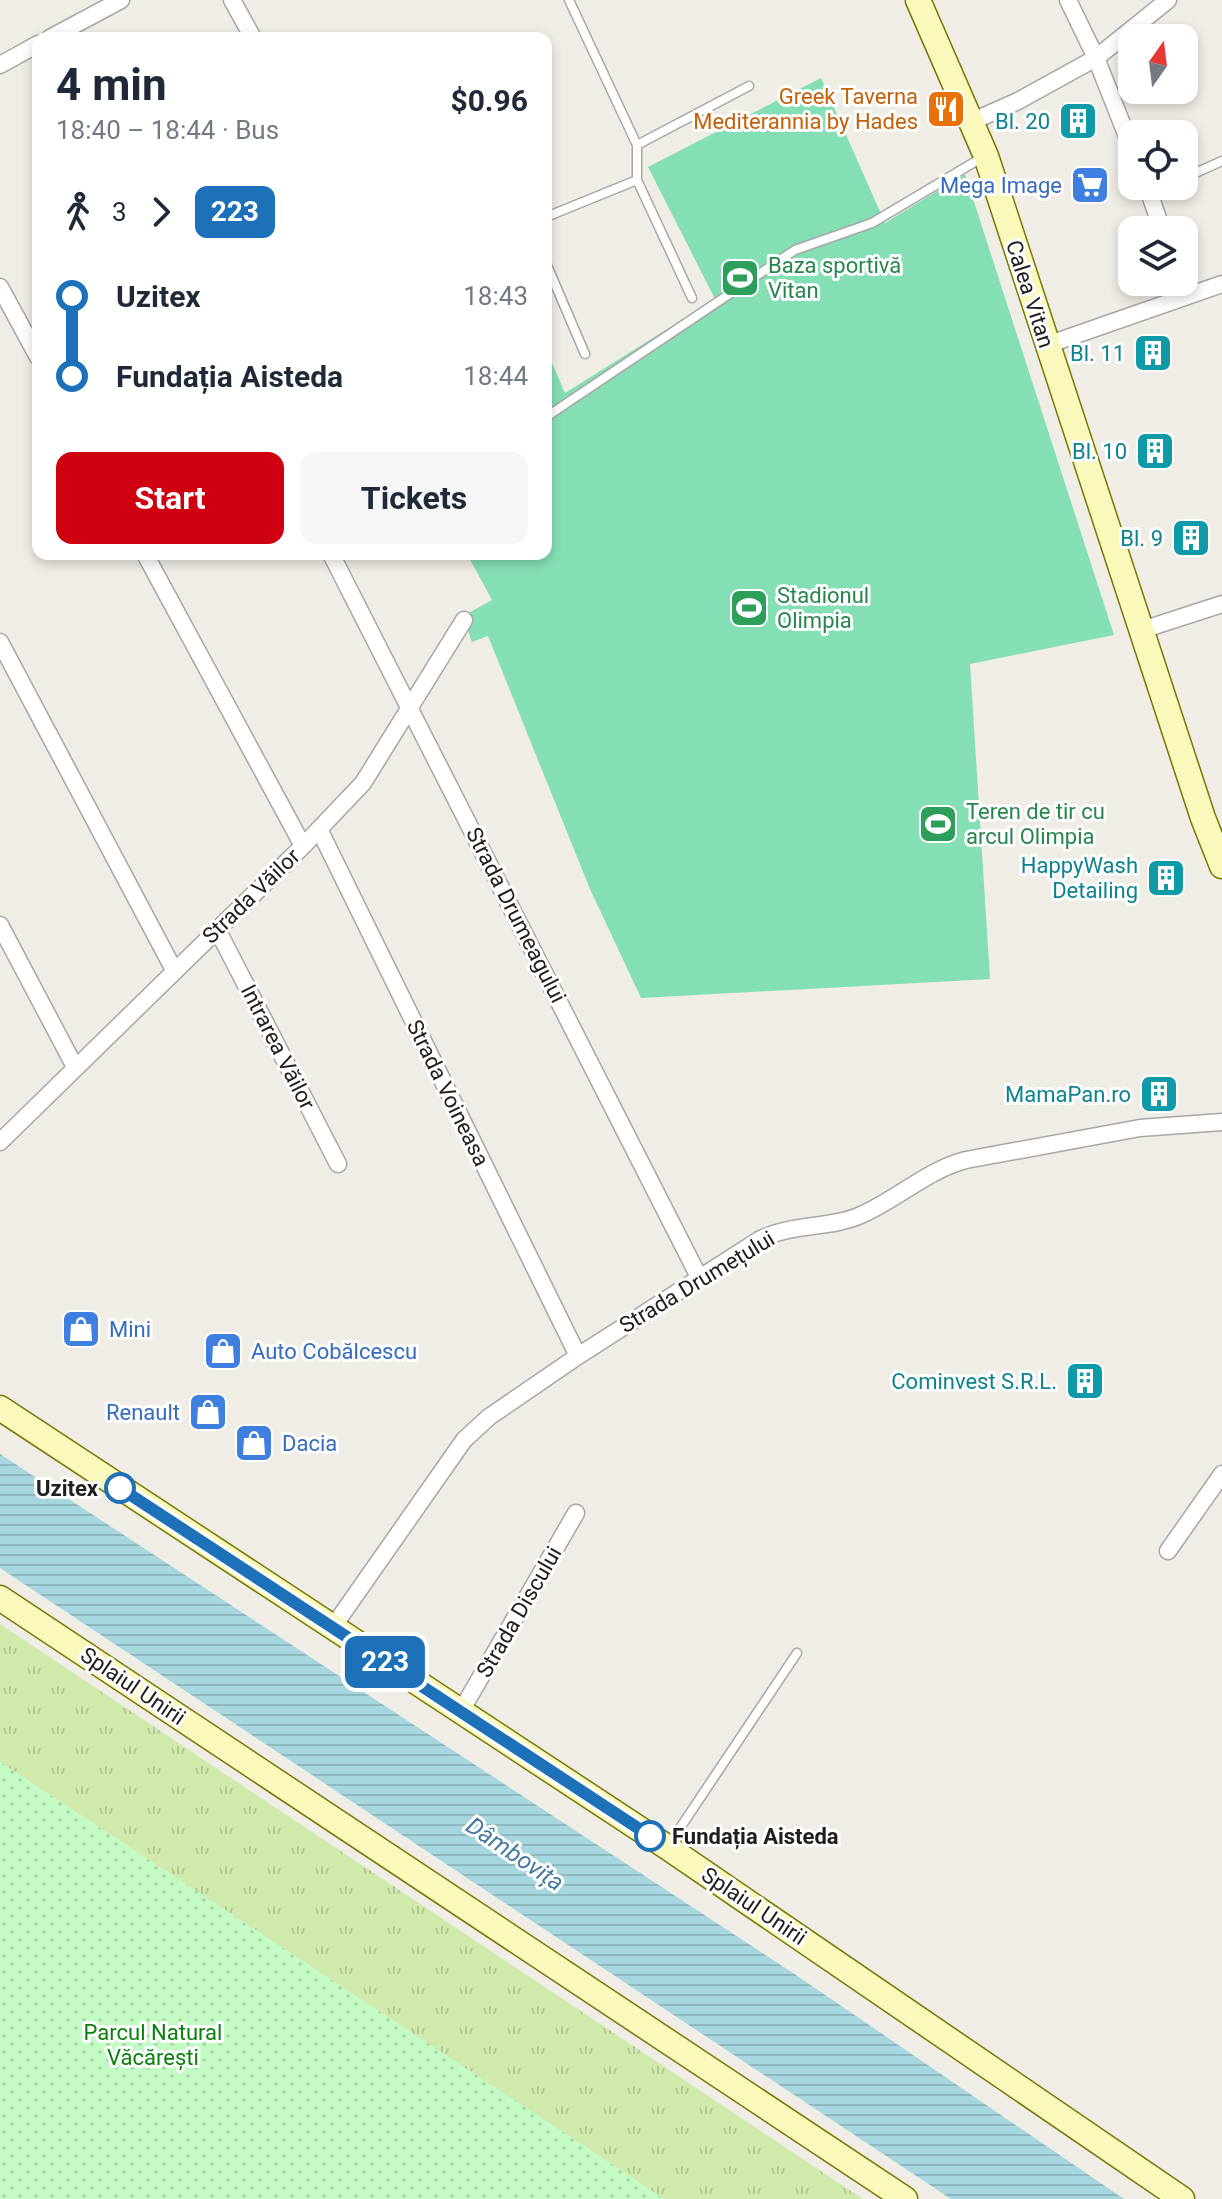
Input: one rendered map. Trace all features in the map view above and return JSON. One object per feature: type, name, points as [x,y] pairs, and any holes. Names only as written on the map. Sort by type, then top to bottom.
[{"type":"main road","name":"Calea Vitan","points":[[918,0],[986,156],[1203,818],[1222,866]]},
{"type":"main road","name":"Splaiul Unirii","points":[[0,1408],[667,1847],[1182,2199]]},
{"type":"main road","name":"Splaiul Unirii","points":[[0,1598],[905,2199]]},
{"type":"street","points":[[64,32],[121,0]]},
{"type":"street","points":[[232,0],[250,32]]},
{"type":"street","points":[[1068,0],[1121,120]]},
{"type":"street","points":[[973,121],[1018,101],[1096,58],[1150,6],[1168,0]]},
{"type":"street","points":[[0,65],[32,47]]},
{"type":"street","points":[[1198,287],[1222,284]]},
{"type":"street","points":[[0,287],[32,346]]},
{"type":"street","points":[[1047,345],[1164,296]]},
{"type":"street","points":[[148,560],[303,846]]},
{"type":"street","name":"Strada Drumeagului","points":[[334,560],[699,1277]]},
{"type":"street","points":[[1142,630],[1222,604]]},
{"type":"street","name":"Strada Văilor","points":[[0,1142],[303,846],[363,783],[464,620]]},
{"type":"street","points":[[0,642],[174,970]]},
{"type":"street","name":"Strada Voineasa","points":[[319,829],[578,1356]]},
{"type":"street","points":[[0,925],[75,1067]]},
{"type":"street","name":"Intrarea Văilor","points":[[217,929],[338,1164]]},
{"type":"street","name":"Strada Drumețului","points":[[333,1627],[464,1440],[489,1417],[699,1277],[767,1236],[861,1215],[950,1164],[1140,1128],[1222,1122]]},
{"type":"street","points":[[1168,1551],[1222,1474]]},
{"type":"street","name":"Strada Discului","points":[[461,1711],[576,1513]]},
{"type":"lane","points":[[569,0],[637,145],[637,180],[692,298]]},
{"type":"lane","points":[[637,145],[749,86]]},
{"type":"lane","points":[[552,413],[795,250],[872,223],[986,156]]},
{"type":"lane","points":[[1198,172],[1222,161]]},
{"type":"lane","points":[[552,215],[637,180]]},
{"type":"lane","points":[[552,277],[585,354]]},
{"type":"lane","points":[[667,1847],[797,1653]]},
{"type":"green space","points":[[821,78],[885,223],[965,174],[1114,635],[970,664],[990,979],[641,998],[590,889],[488,636],[472,642],[463,616],[492,600],[470,560],[552,560],[552,363],[565,393],[715,299],[648,167]]},
{"type":"green space","points":[[0,1624],[863,2199],[664,2199],[0,1762]]},
{"type":"green space","name":"Parcul Natural Văcărești","points":[[0,1762],[586,2147],[664,2199],[0,2199]]},
{"type":"water","name":"Dâmbovița","points":[[0,1454],[793,1973],[1124,2199],[951,2199],[0,1568]]},
{"type":"bus line","name":"223","points":[[120,1488],[650,1836]]},
{"type":"place","name":"Greek Taverna Mediterannia by Hades","points":[[946,109]]},
{"type":"place","name":"Bl. 20","points":[[1078,121]]},
{"type":"place","name":"Mega Image","points":[[1090,185]]},
{"type":"place","name":"Baza sportivă Vitan","points":[[740,278]]},
{"type":"place","name":"Bl. 11","points":[[1153,353]]},
{"type":"place","name":"Bl. 10","points":[[1155,451]]},
{"type":"place","name":"Bl. 9","points":[[1191,538]]},
{"type":"place","name":"Stadionul Olimpia","points":[[749,608]]},
{"type":"place","name":"Teren de tir cu arcul Olimpia","points":[[938,824]]},
{"type":"place","name":"HappyWash Detailing","points":[[1166,878]]},
{"type":"place","name":"MamaPan.ro","points":[[1159,1094]]},
{"type":"place","name":"Mini","points":[[81,1329]]},
{"type":"place","name":"Auto Cobălcescu","points":[[223,1351]]},
{"type":"place","name":"Cominvest S.R.L.","points":[[1085,1381]]},
{"type":"place","name":"Renault","points":[[208,1412]]},
{"type":"place","name":"Dacia","points":[[254,1443]]},
{"type":"place","name":"Uzitex","points":[[120,1488]]},
{"type":"place","name":"Fundația Aisteda","points":[[650,1836]]}]
